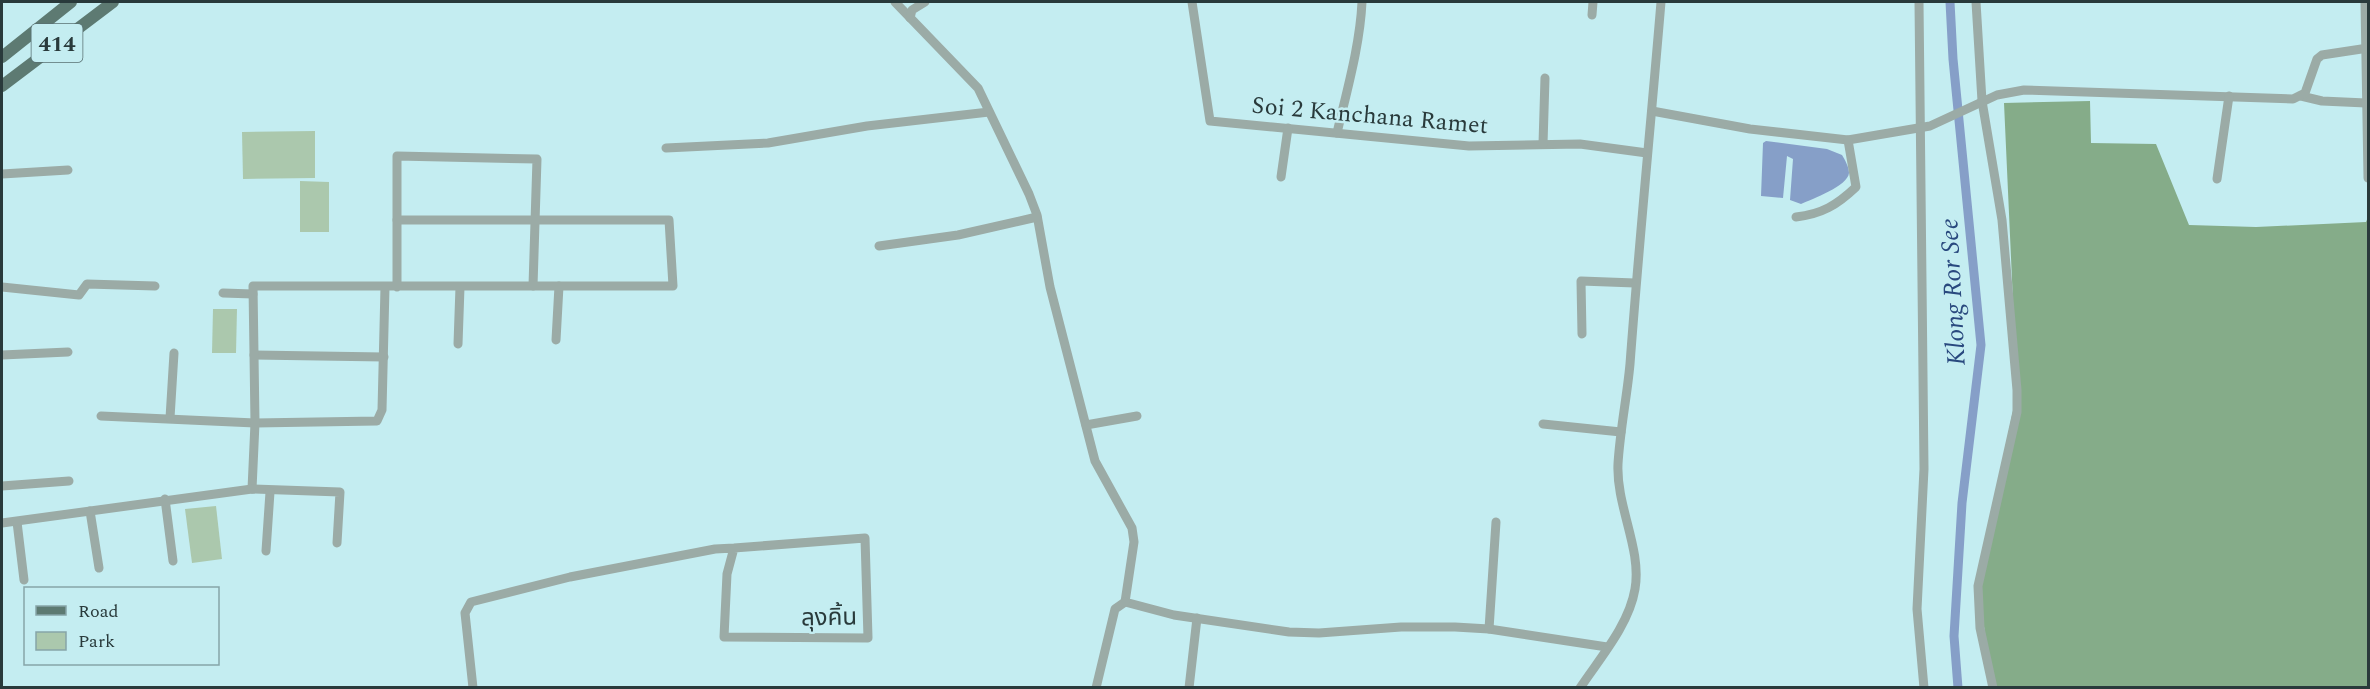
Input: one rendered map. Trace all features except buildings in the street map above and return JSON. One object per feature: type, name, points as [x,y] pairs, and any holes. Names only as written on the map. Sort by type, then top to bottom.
[{"type":"main road","name":"414","points":[[2,57],[71,2]]},
{"type":"main road","name":"414","points":[[2,87],[113,2]]},
{"type":"main road","points":[[44,25],[57,43]]},
{"type":"street","points":[[895,2],[975,83],[1023,179],[1038,217],[1046,270],[1095,460],[1132,528],[1134,542],[1125,602],[1115,609],[1096,687]]},
{"type":"street","points":[[910,18],[912,10],[925,2]]},
{"type":"street","name":"Soi 2 Kanchana Ramet","points":[[1192,2],[1210,121],[1469,146],[1580,144],[1647,153]]},
{"type":"street","points":[[1337,133],[1348,78],[1359,41],[1362,2]]},
{"type":"street","points":[[1592,15],[1593,2]]},
{"type":"street","points":[[1580,687],[1628,611],[1636,582],[1635,559],[1619,495],[1621,432],[1630,366],[1635,283],[1661,2]]},
{"type":"street","points":[[1919,2],[1926,127],[1924,469],[1917,609],[1924,687]]},
{"type":"street","points":[[1976,2],[1979,102],[2002,220],[2017,390],[2017,412],[1982,569],[1977,604],[1993,687]]},
{"type":"street","points":[[2365,2],[2368,178]]},
{"type":"street","points":[[1652,111],[1750,129],[1848,140],[1926,127],[1979,102],[2024,90],[2293,99],[2301,96],[2310,84],[2316,59],[2322,55],[2367,48]]},
{"type":"street","points":[[1542,144],[1545,78]]},
{"type":"street","points":[[2217,179],[2229,96]]},
{"type":"street","points":[[2301,96],[2322,101],[2366,103]]},
{"type":"street","points":[[666,148],[768,143],[877,125],[989,112]]},
{"type":"street","points":[[1281,177],[1288,128]]},
{"type":"street","points":[[1796,217],[1824,211],[1843,200],[1856,187],[1848,140]]},
{"type":"street","points":[[397,287],[398,156],[537,159],[533,286]]},
{"type":"street","points":[[2,174],[68,170]]},
{"type":"street","points":[[879,246],[997,228],[1038,217]]},
{"type":"street","points":[[252,489],[255,423],[253,286],[672,286],[669,220],[398,220]]},
{"type":"street","points":[[1582,334],[1581,281],[1635,283]]},
{"type":"street","points":[[2,287],[79,295],[87,284],[155,286]]},
{"type":"street","points":[[556,340],[559,286]]},
{"type":"street","points":[[101,416],[255,423],[377,421],[382,410],[384,287]]},
{"type":"street","points":[[458,344],[460,287]]},
{"type":"street","points":[[223,293],[253,294]]},
{"type":"street","points":[[2,355],[68,352]]},
{"type":"street","points":[[170,418],[174,353]]},
{"type":"street","points":[[254,355],[384,357]]},
{"type":"street","points":[[1086,425],[1137,416]]},
{"type":"street","points":[[1543,424],[1621,432]]},
{"type":"street","points":[[2,486],[69,481]]},
{"type":"street","points":[[2,523],[165,499],[252,489],[270,492],[340,492],[337,543]]},
{"type":"street","points":[[266,551],[270,492]]},
{"type":"street","points":[[165,499],[173,561]]},
{"type":"street","points":[[90,511],[99,568]]},
{"type":"street","points":[[17,522],[24,580]]},
{"type":"street","points":[[1489,629],[1496,522]]},
{"type":"street","name":"ลุงคิ้น","points":[[473,687],[465,613],[471,602],[667,557],[734,548],[865,538],[868,638],[724,637],[727,574],[734,548]]},
{"type":"street","points":[[1125,602],[1197,618],[1312,633],[1424,627],[1489,629],[1607,647]]},
{"type":"street","points":[[1189,687],[1197,618]]},
{"type":"green space","points":[[2090,101],[2091,143],[2156,144],[2189,225],[2256,227],[2366,222],[2368,217],[2368,687],[1993,687],[1978,586],[2017,390],[2004,103]]},
{"type":"green space","points":[[315,131],[315,178],[243,179],[242,132]]},
{"type":"green space","points":[[300,181],[329,182],[329,232],[300,232]]},
{"type":"green space","points":[[213,309],[237,309],[236,353],[212,353]]},
{"type":"green space","points":[[216,506],[222,559],[192,563],[185,509]]},
{"type":"water","points":[[1766,141],[1827,149],[1842,155],[1848,168],[1847,178],[1829,192],[1801,204],[1790,200],[1793,159],[1787,156],[1783,198],[1761,196],[1763,143]]},
{"type":"waterway","name":"Klong Ror See","points":[[1950,2],[1953,59],[1981,345],[1962,503],[1954,636],[1958,688]]}]
